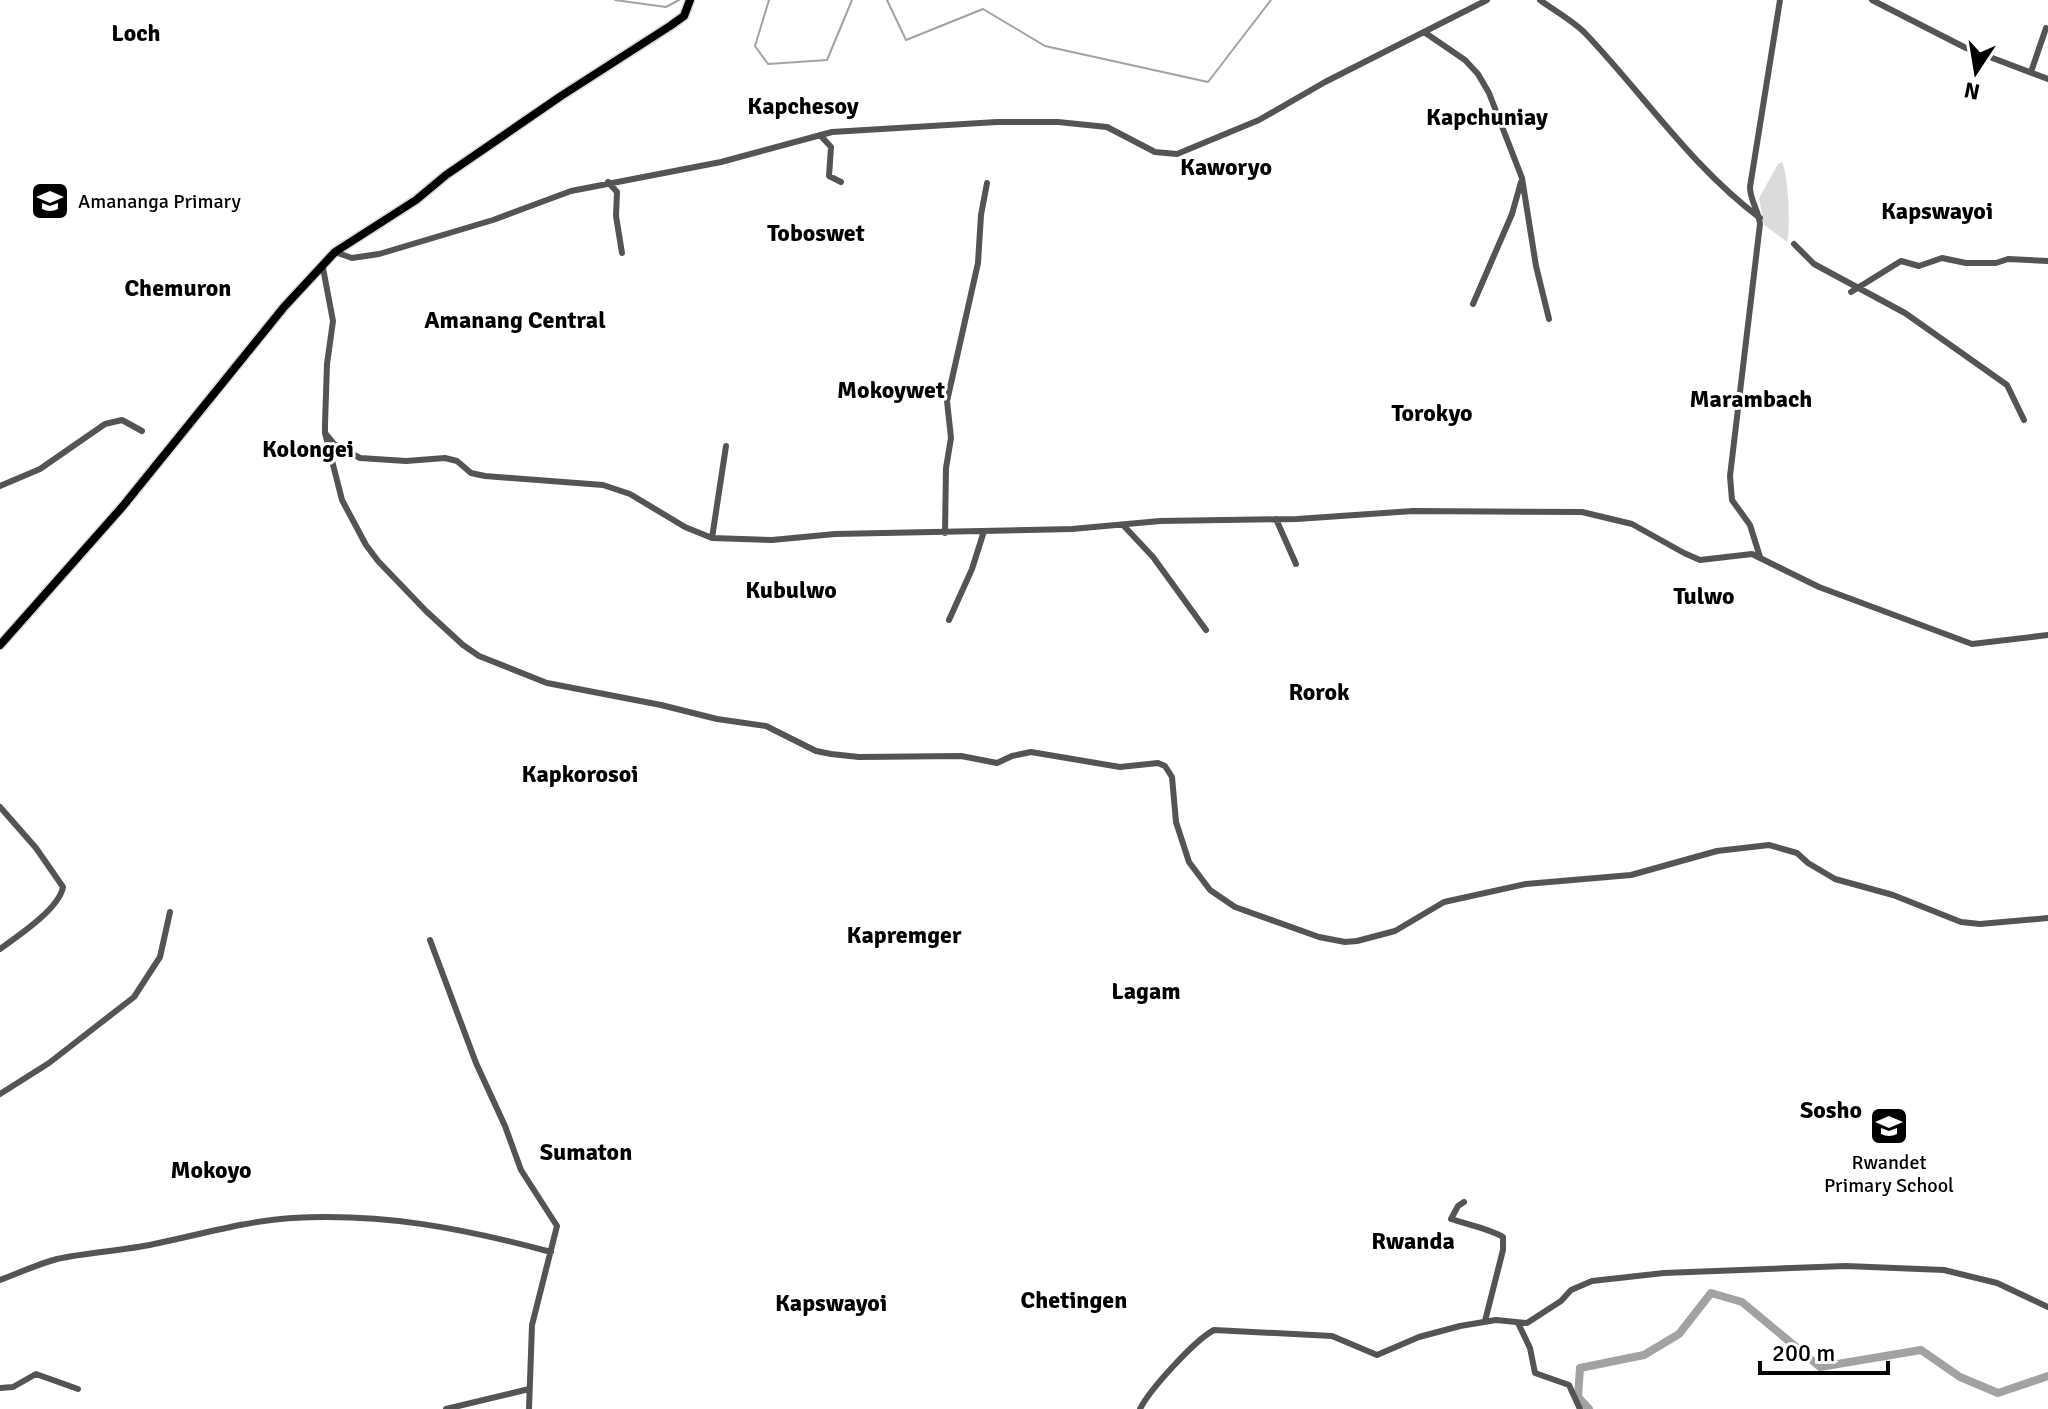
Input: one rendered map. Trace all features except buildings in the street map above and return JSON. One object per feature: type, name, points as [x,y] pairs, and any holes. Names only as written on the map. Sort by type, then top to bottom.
[{"type":"main road","points":[[0,645],[123,506],[284,307],[335,252],[416,200],[446,175],[561,96],[670,26],[684,16],[690,0]]},
{"type":"street","points":[[335,252],[352,258],[419,244],[571,191],[721,162],[820,135],[981,123],[1058,122],[1107,127],[1155,152],[1177,154],[1259,120],[1487,0]]},
{"type":"street","points":[[1540,0],[1583,31],[1706,172],[1760,218]]},
{"type":"street","points":[[1760,557],[1750,525],[1732,500],[1730,491],[1760,218],[1751,198],[1750,187],[1780,0]]},
{"type":"street","points":[[1872,0],[1966,48],[2048,79]]},
{"type":"street","points":[[2031,72],[2046,28]]},
{"type":"street","points":[[1424,32],[1465,60],[1489,93],[1522,178],[1536,266],[1549,319]]},
{"type":"street","points":[[820,135],[831,147],[829,176],[841,182]]},
{"type":"street","points":[[1473,304],[1512,214],[1522,178]]},
{"type":"street","points":[[608,182],[617,192],[616,216],[622,253]]},
{"type":"street","points":[[945,533],[946,468],[951,438],[947,401],[978,263],[987,183]]},
{"type":"street","points":[[1794,244],[1814,264],[1905,313],[2007,385],[2024,420]]},
{"type":"street","points":[[1851,292],[1901,261],[1919,266],[1942,258],[1966,263],[1996,263],[2008,259],[2048,261]]},
{"type":"street","points":[[323,268],[333,321],[325,390],[325,433],[342,500],[366,545],[426,611],[463,645],[479,656],[547,683],[727,721],[766,726],[816,751],[831,754],[859,757],[961,756],[997,763],[1031,752],[1120,767],[1158,763],[1165,766],[1172,777],[1173,808],[1189,862],[1210,890],[1235,907],[1319,937],[1345,942],[1395,931],[1444,902],[1526,884],[1631,875],[1717,851],[1769,845],[1797,853],[1835,879],[1893,895],[1961,922],[1990,924],[2048,918]]},
{"type":"street","points":[[0,486],[40,469],[105,424],[122,420],[142,431]]},
{"type":"street","points":[[325,433],[334,444],[360,458],[406,461],[445,458],[457,461],[471,473],[485,476],[616,488],[685,527],[712,538],[772,540],[835,534],[1072,529],[1160,521],[1276,519],[1413,511],[1582,512],[1632,524],[1700,560],[1743,553],[1760,557],[1819,587],[1972,644],[2048,635]]},
{"type":"street","points":[[712,538],[726,446]]},
{"type":"street","points":[[1276,519],[1296,564]]},
{"type":"street","points":[[1123,525],[1153,557],[1206,630]]},
{"type":"street","points":[[949,620],[972,569],[984,531]]},
{"type":"street","points":[[0,807],[36,848],[63,887],[60,898],[52,906],[0,949]]},
{"type":"street","points":[[0,1094],[60,1056],[134,997],[160,957],[170,912]]},
{"type":"street","points":[[430,940],[476,1063],[521,1170],[555,1221],[557,1232],[532,1325],[529,1409]]},
{"type":"street","points":[[1464,1202],[1451,1219],[1466,1226],[1496,1232],[1503,1237],[1503,1250],[1485,1321]]},
{"type":"street","points":[[0,1280],[53,1260],[97,1251],[136,1248],[291,1218],[357,1217],[415,1221],[480,1233],[551,1252]]},
{"type":"street","points":[[1140,1409],[1156,1385],[1204,1336],[1214,1330],[1332,1336],[1377,1355],[1419,1337],[1485,1321],[1518,1323],[1536,1318],[1571,1290],[1592,1281],[1741,1268],[1846,1266],[1944,1270],[1997,1283],[2048,1307]]},
{"type":"street","points":[[1518,1323],[1530,1348],[1535,1373],[1569,1385],[1580,1409]]},
{"type":"street","points":[[0,1388],[13,1387],[36,1374],[78,1389]]},
{"type":"street","points":[[446,1409],[529,1389]]},
{"type":"shaded area","points":[[1782,162],[1788,201],[1787,242],[1764,225],[1759,198]]},
{"type":"waterway","points":[[615,0],[666,7],[679,0]]},
{"type":"waterway","points":[[769,0],[755,46],[768,64],[827,60],[852,0]]},
{"type":"waterway","points":[[887,0],[906,40],[983,9],[1045,46],[1208,82],[1271,0]]},
{"type":"waterway","points":[[1589,1409],[1578,1397],[1580,1368],[1644,1355],[1679,1334],[1711,1293],[1742,1302],[1820,1367],[1921,1350],[1960,1377],[1998,1393],[2048,1376]]},
{"type":"place","name":"Amananga Primary","points":[[50,201]]},
{"type":"place","name":"Rwandet Primary School","points":[[1889,1126]]},
{"type":"district","name":"Loch","points":[[136,33]]},
{"type":"district","name":"Kapchesoy","points":[[803,106]]},
{"type":"district","name":"Kapchuniay","points":[[1487,117]]},
{"type":"district","name":"Kaworyo","points":[[1226,167]]},
{"type":"district","name":"Kapswayoi","points":[[1937,211]]},
{"type":"district","name":"Toboswet","points":[[816,233]]},
{"type":"district","name":"Chemuron","points":[[178,288]]},
{"type":"district","name":"Amanang Central","points":[[515,320]]},
{"type":"district","name":"Mokoywet","points":[[891,390]]},
{"type":"district","name":"Marambach","points":[[1751,399]]},
{"type":"district","name":"Torokyo","points":[[1432,413]]},
{"type":"district","name":"Kolongei","points":[[308,449]]},
{"type":"district","name":"Kubulwo","points":[[791,590]]},
{"type":"district","name":"Tulwo","points":[[1704,596]]},
{"type":"district","name":"Rorok","points":[[1319,692]]},
{"type":"district","name":"Kapkorosoi","points":[[580,774]]},
{"type":"district","name":"Kapremger","points":[[904,935]]},
{"type":"district","name":"Lagam","points":[[1146,991]]},
{"type":"district","name":"Sosho","points":[[1831,1110]]},
{"type":"district","name":"Sumaton","points":[[586,1152]]},
{"type":"district","name":"Mokoyo","points":[[211,1170]]},
{"type":"district","name":"Rwanda","points":[[1413,1241]]},
{"type":"district","name":"Chetingen","points":[[1074,1300]]},
{"type":"district","name":"Kapswayoi","points":[[831,1303]]}]
